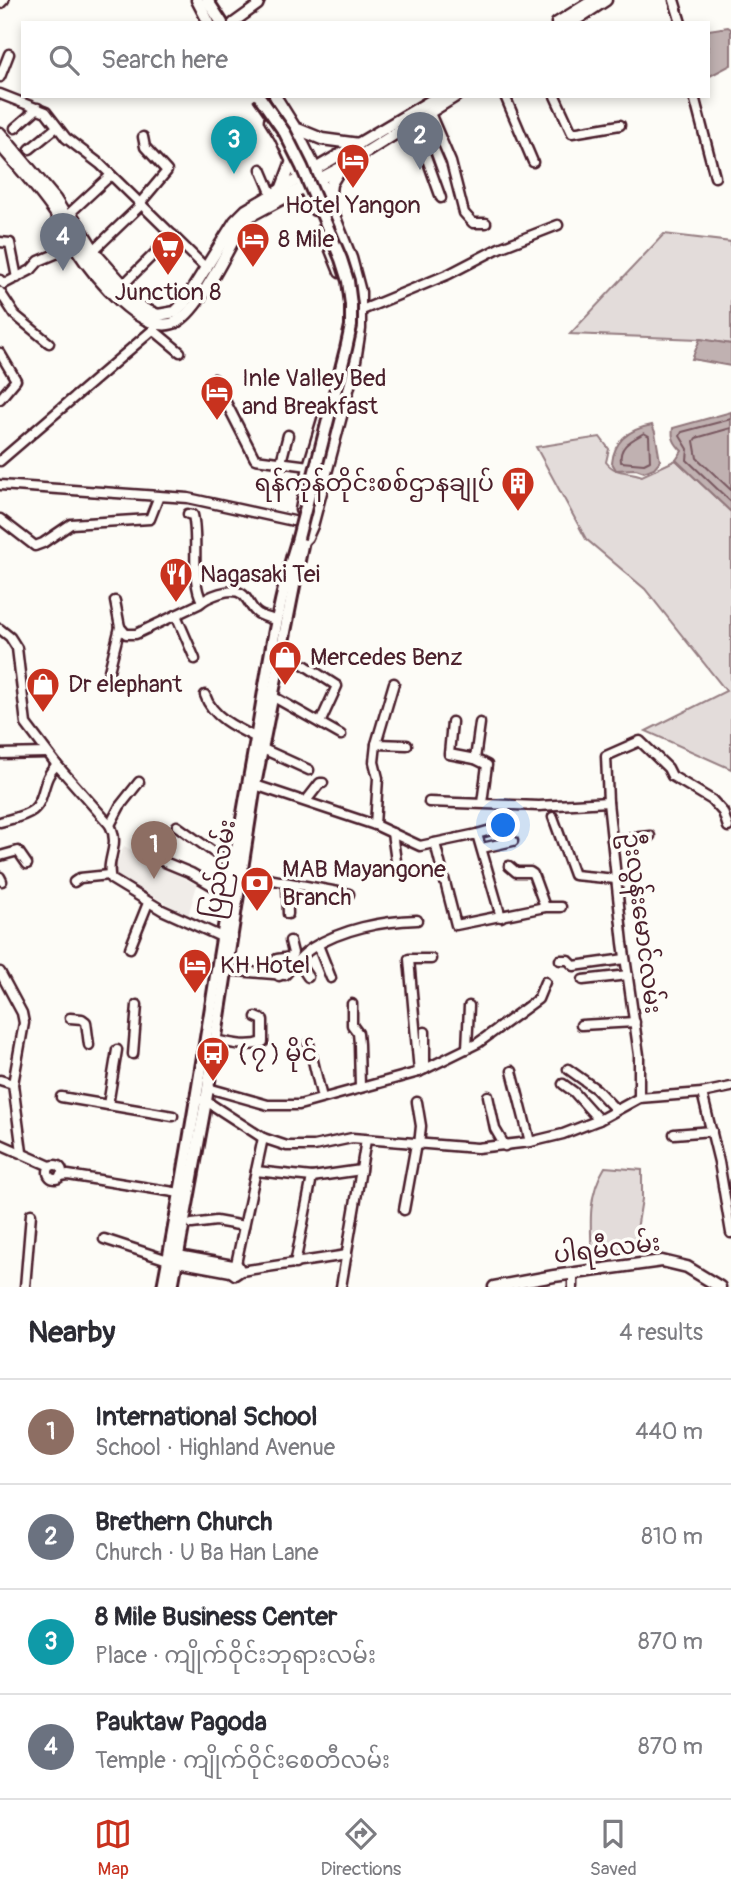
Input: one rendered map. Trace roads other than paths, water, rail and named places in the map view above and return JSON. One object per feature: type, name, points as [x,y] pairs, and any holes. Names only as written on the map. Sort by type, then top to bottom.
[{"type":"highway","points":[[205,2],[210,21]]},
{"type":"highway","points":[[205,2],[220,21]]},
{"type":"highway","name":"ပြည်လမ်း","points":[[172,1287],[180,1193],[201,1100],[208,1088],[215,1040],[225,970],[229,895],[256,785],[300,541],[351,326],[348,281],[341,259],[285,133],[259,98]]},
{"type":"highway","name":"ပြည်လမ်း","points":[[163,1287],[175,1259],[277,621],[355,326],[352,280],[327,212],[307,164],[269,98]]},
{"type":"main road","points":[[560,21],[595,1]]},
{"type":"main road","points":[[572,21],[595,1]]},
{"type":"main road","points":[[205,2],[226,21]]},
{"type":"main road","name":"ပြည်လမ်း","points":[[258,98],[312,202],[341,274],[346,302],[342,350],[309,466],[298,522],[300,541],[307,537],[312,526],[354,367],[362,310],[351,258],[329,204]]},
{"type":"main road","points":[[276,98],[295,128],[329,204]]},
{"type":"main road","points":[[157,325],[181,307],[246,210],[318,175],[436,98]]},
{"type":"main road","points":[[329,204],[331,184],[342,167],[361,149],[414,123],[453,98]]},
{"type":"main road","points":[[295,128],[322,139],[361,149]]},
{"type":"main road","points":[[0,133],[16,159]]},
{"type":"main road","points":[[0,145],[67,216],[78,245],[97,278],[138,314],[157,325],[177,322],[191,309],[240,228],[250,216],[281,194],[292,160]]},
{"type":"main road","points":[[318,175],[342,167]]},
{"type":"main road","points":[[281,194],[312,202]]},
{"type":"main road","points":[[346,302],[362,310]]},
{"type":"main road","name":"ပါရမီလမ်း","points":[[494,1287],[662,1261],[687,1267],[720,1287]]},
{"type":"street","points":[[0,4],[4,0]]},
{"type":"street","points":[[236,21],[258,5],[260,0]]},
{"type":"street","points":[[674,0],[680,21]]},
{"type":"street","points":[[0,77],[9,54]]},
{"type":"street","points":[[0,94],[46,112],[66,138],[111,175],[207,269]]},
{"type":"street","points":[[506,98],[533,162]]},
{"type":"street","points":[[556,98],[572,133],[620,125]]},
{"type":"street","points":[[695,98],[715,177]]},
{"type":"street","points":[[15,128],[38,108]]},
{"type":"street","points":[[430,113],[450,162],[464,213],[472,223],[486,223]]},
{"type":"street","points":[[414,123],[441,198]]},
{"type":"street","points":[[30,149],[57,127]]},
{"type":"street","points":[[280,136],[295,128]]},
{"type":"street","points":[[94,250],[141,203],[167,171],[145,147],[143,137]]},
{"type":"street","points":[[261,169],[281,194]]},
{"type":"street","points":[[111,175],[71,212],[94,250],[124,284],[173,235]]},
{"type":"street","points":[[362,310],[449,274],[499,248],[558,225]]},
{"type":"street","points":[[0,242],[10,243],[17,278]]},
{"type":"street","points":[[49,343],[15,315],[1,286],[32,270],[39,261],[78,245]]},
{"type":"street","points":[[138,349],[157,325]]},
{"type":"street","points":[[157,325],[180,352]]},
{"type":"street","points":[[0,461],[157,325]]},
{"type":"street","points":[[0,353],[16,380],[0,399]]},
{"type":"street","points":[[214,379],[255,459],[309,466]]},
{"type":"street","points":[[281,462],[288,435]]},
{"type":"street","points":[[0,485],[188,498],[298,522]]},
{"type":"street","points":[[0,519],[35,546],[71,524],[150,519],[159,496]]},
{"type":"street","points":[[188,514],[193,515],[197,531],[197,582],[202,601]]},
{"type":"street","points":[[120,627],[126,634],[136,634],[225,592],[244,594],[257,614],[277,621]]},
{"type":"street","points":[[108,675],[120,627],[115,601]]},
{"type":"street","points":[[176,615],[195,659]]},
{"type":"street","points":[[0,629],[10,637],[17,648],[26,724],[57,765],[110,825],[115,841],[109,875],[111,879],[148,903],[226,939]]},
{"type":"street","points":[[281,650],[337,686],[320,723]]},
{"type":"street","points":[[375,825],[379,778],[374,762],[376,744],[394,683]]},
{"type":"street","points":[[205,695],[209,707],[218,716],[257,738]]},
{"type":"street","points":[[272,696],[341,735]]},
{"type":"street","points":[[452,722],[449,754],[475,759],[486,765],[482,803]]},
{"type":"street","points":[[475,759],[480,723]]},
{"type":"street","name":"ဦးလွန်းမောင်လမ်း","points":[[639,1098],[639,1055],[625,959],[608,802],[608,753],[640,741],[668,768],[672,776],[712,800],[723,812],[728,827]]},
{"type":"street","points":[[376,744],[407,745]]},
{"type":"street","points":[[263,748],[309,770]]},
{"type":"street","points":[[0,754],[47,752]]},
{"type":"street","points":[[0,822],[33,810],[38,804],[49,772],[57,765]]},
{"type":"street","points":[[110,825],[120,806],[139,782]]},
{"type":"street","points":[[306,801],[323,783]]},
{"type":"street","points":[[256,785],[375,825],[420,846],[512,824]]},
{"type":"street","points":[[429,802],[539,806],[608,802]]},
{"type":"street","points":[[552,817],[574,875],[616,879]]},
{"type":"street","points":[[177,826],[237,870],[349,894]]},
{"type":"street","points":[[392,833],[397,868],[403,870]]},
{"type":"street","points":[[477,834],[501,917]]},
{"type":"street","points":[[612,840],[650,836]]},
{"type":"street","points":[[482,848],[513,841]]},
{"type":"street","points":[[435,843],[456,925],[545,907],[561,907]]},
{"type":"street","points":[[0,856],[18,851],[27,864]]},
{"type":"street","points":[[150,856],[183,869],[229,895]]},
{"type":"street","points":[[509,866],[516,872],[533,874],[545,907]]},
{"type":"street","points":[[75,882],[80,878],[109,875]]},
{"type":"street","points":[[288,883],[288,914]]},
{"type":"street","points":[[130,948],[148,903]]},
{"type":"street","points":[[225,970],[285,975],[311,948],[354,929],[392,921],[417,920]]},
{"type":"street","points":[[279,976],[277,959],[291,957],[293,953],[290,941]]},
{"type":"street","points":[[318,945],[331,978]]},
{"type":"street","points":[[422,1070],[409,959],[431,959]]},
{"type":"street","points":[[560,960],[568,960],[574,966],[625,959]]},
{"type":"street","points":[[298,961],[307,977]]},
{"type":"street","points":[[0,972],[22,1013],[24,1023],[13,1084],[22,1152]]},
{"type":"street","points":[[583,980],[628,975]]},
{"type":"street","points":[[208,1088],[268,1105],[299,1105],[422,1070],[467,1049],[538,999],[545,982]]},
{"type":"street","points":[[352,1004],[352,1025],[358,1033],[360,1087]]},
{"type":"street","points":[[133,1054],[137,1005]]},
{"type":"street","points":[[467,1049],[469,1006]]},
{"type":"street","points":[[215,1040],[238,1044],[263,1042],[263,1020],[256,1017]]},
{"type":"street","points":[[70,1018],[86,1022],[89,1045]]},
{"type":"street","points":[[581,1025],[635,1022]]},
{"type":"street","points":[[422,1070],[425,1032]]},
{"type":"street","points":[[309,1044],[322,1098]]},
{"type":"street","points":[[108,1105],[117,1050]]},
{"type":"street","points":[[568,1069],[596,1089],[616,1110]]},
{"type":"street","points":[[512,1071],[530,1142]]},
{"type":"street","points":[[0,1080],[13,1084]]},
{"type":"street","points":[[563,1084],[574,1092],[599,1120]]},
{"type":"street","points":[[201,1100],[263,1138],[297,1147],[352,1138],[477,1148],[530,1142],[564,1134],[599,1120],[639,1098],[702,1093],[731,1087]]},
{"type":"street","points":[[702,1093],[731,1233]]},
{"type":"street","points":[[488,1096],[495,1129],[505,1146]]},
{"type":"street","points":[[61,1097],[173,1116]]},
{"type":"street","points":[[404,1210],[421,1126],[417,1102]]},
{"type":"street","points":[[674,1134],[712,1131]]},
{"type":"street","points":[[235,1268],[263,1138]]},
{"type":"street","points":[[341,1287],[366,1140]]},
{"type":"street","points":[[0,1144],[50,1166],[59,1166],[60,1176],[68,1175],[180,1193]]},
{"type":"street","points":[[256,1171],[312,1177],[361,1170]]},
{"type":"street","points":[[295,1265],[312,1177]]},
{"type":"street","points":[[25,1287],[31,1214]]},
{"type":"street","points":[[192,1224],[216,1222],[244,1226]]},
{"type":"street","points":[[104,1239],[175,1259],[235,1268],[295,1265],[347,1255]]},
{"type":"street","points":[[573,1274],[573,1287]]},
{"type":"water","points":[[731,29],[731,65],[710,76],[710,30]]},
{"type":"water","points":[[700,339],[731,344],[731,366],[692,359]]},
{"type":"water","points":[[731,412],[731,512],[676,460],[682,451],[674,441],[673,428]]},
{"type":"water","points":[[652,425],[660,461],[654,468],[644,472],[636,469],[616,470],[612,463],[613,455],[624,437],[637,429]]},
{"type":"place","name":"Brethern Church","points":[[420,170]]},
{"type":"place","name":"8 Mile Business Center","points":[[234,174]]},
{"type":"place","name":"Hotel Yangon","points":[[353,190]]},
{"type":"place","name":"8 Mile","points":[[253,269]]},
{"type":"place","name":"Pauktaw Pagoda","points":[[63,271]]},
{"type":"place","name":"Junction 8","points":[[168,277]]},
{"type":"place","name":"Inle Valley Bed and Breakfast","points":[[217,422]]},
{"type":"place","name":"ရန်ကုန်တိုင်းစစ်ဌာနချုပ်","points":[[518,513]]},
{"type":"place","name":"Nagasaki Tei","points":[[176,604]]},
{"type":"place","name":"Mercedes Benz","points":[[285,687]]},
{"type":"place","name":"Dr elephant","points":[[43,714]]},
{"type":"place","name":"International School","points":[[154,879]]},
{"type":"place","name":"MAB Mayangone Branch","points":[[257,913]]},
{"type":"place","name":"KH Hotel","points":[[195,995]]},
{"type":"place","name":"( ၇ ) မိုင်","points":[[213,1083]]}]
